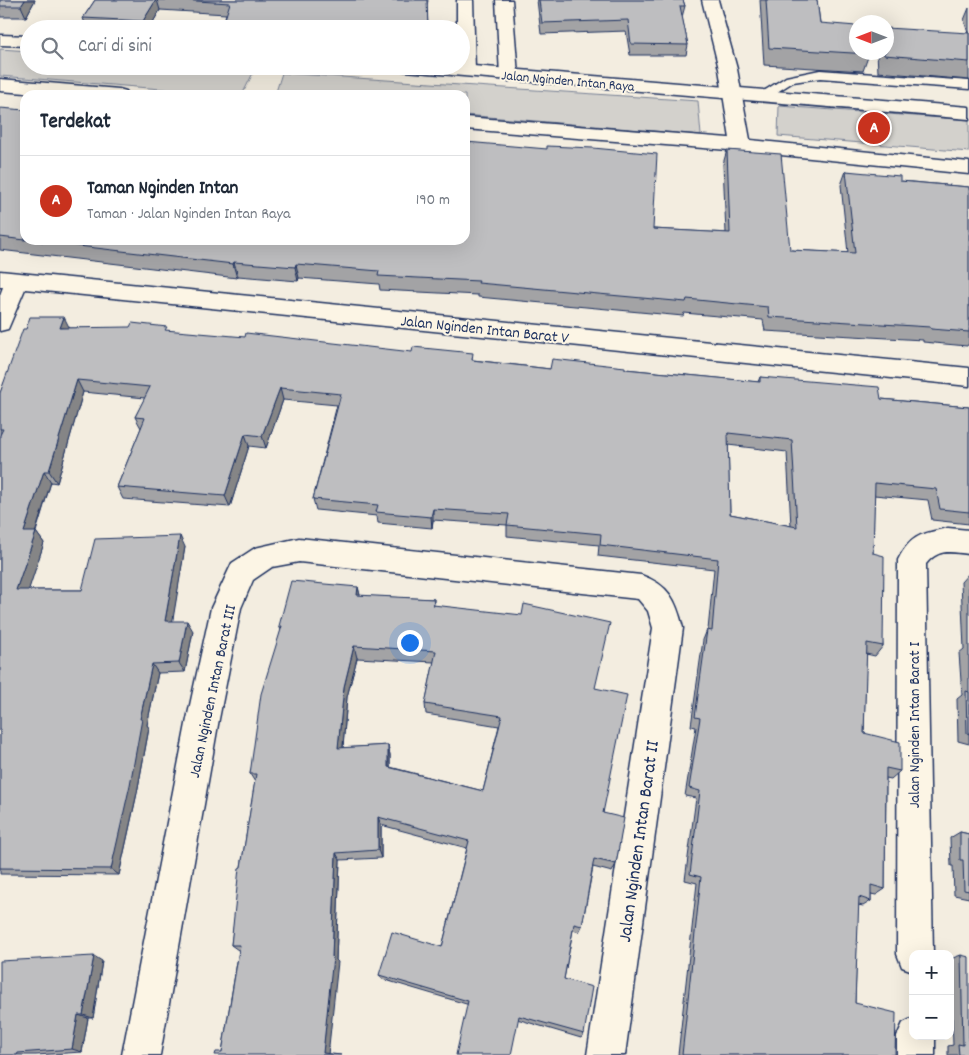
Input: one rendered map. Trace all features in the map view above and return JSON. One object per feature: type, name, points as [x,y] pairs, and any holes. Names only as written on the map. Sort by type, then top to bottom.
[{"type":"street","points":[[465,0],[465,20]]},
{"type":"street","points":[[504,0],[509,75]]},
{"type":"street","points":[[710,0],[728,70],[742,145]]},
{"type":"street","points":[[0,40],[20,41]]},
{"type":"street","name":"Jalan Nginden Intan Raya","points":[[470,70],[969,113]]},
{"type":"street","points":[[0,85],[60,90]]},
{"type":"street","points":[[470,123],[742,145],[969,168]]},
{"type":"street","points":[[0,323],[8,280]]},
{"type":"street","name":"Jalan Nginden Intan Barat V","points":[[8,280],[969,377]]},
{"type":"street","name":"Jalan Nginden Intan Barat I","points":[[915,950],[912,560],[925,545],[948,540],[969,542]]},
{"type":"street","name":"Jalan Nginden Intan Barat III","points":[[141,1055],[220,636],[226,608],[242,572],[264,556],[299,550],[641,587],[656,596],[664,610],[668,628]]},
{"type":"street","name":"Jalan Nginden Intan Barat II","points":[[606,1055],[668,628]]},
{"type":"street","points":[[916,1040],[916,1055]]},
{"type":"lane","points":[[762,96],[790,79],[820,74],[969,85]]},
{"type":"shaded area","points":[[0,49],[20,50],[20,75],[252,75],[244,90],[174,90],[0,76]]},
{"type":"shaded area","points":[[281,75],[312,75],[698,101],[701,135],[470,115],[470,90],[277,90]]},
{"type":"shaded area","points":[[779,106],[969,120],[969,152],[778,136]]},
{"type":"building","points":[[0,0],[25,0],[21,6],[0,6]]},
{"type":"building","points":[[95,0],[156,0],[144,20],[83,18]]},
{"type":"building","points":[[180,0],[427,0],[428,20],[225,20],[230,3]]},
{"type":"building","points":[[539,0],[683,0],[685,6],[680,6],[688,45],[631,44],[628,20],[542,23]]},
{"type":"building","points":[[766,0],[817,0],[820,23],[849,25],[849,53],[769,48]]},
{"type":"building","points":[[894,28],[969,33],[969,62],[894,56]]},
{"type":"building","points":[[0,108],[20,110],[20,239],[0,237]]},
{"type":"building","points":[[470,142],[547,149],[547,146],[593,148],[657,154],[653,229],[730,233],[727,150],[781,154],[790,250],[855,253],[846,171],[900,176],[900,181],[969,187],[969,332],[931,329],[930,327],[769,317],[768,307],[687,299],[686,302],[478,283],[479,281],[378,276],[379,271],[296,264],[295,267],[234,262],[233,264],[70,245],[470,245]]},
{"type":"building","points":[[30,317],[64,317],[60,328],[130,327],[132,323],[167,327],[165,330],[245,337],[246,333],[412,352],[413,347],[473,353],[472,360],[550,369],[552,359],[625,367],[625,369],[760,382],[760,377],[879,387],[881,399],[969,407],[969,512],[940,509],[936,489],[875,483],[873,553],[884,556],[883,646],[867,643],[864,733],[900,742],[900,771],[886,768],[885,889],[871,885],[871,901],[859,897],[855,1003],[896,1013],[895,1055],[682,1055],[701,877],[690,874],[700,791],[689,788],[700,718],[695,717],[707,630],[712,631],[718,559],[600,545],[601,534],[507,525],[509,514],[433,509],[431,517],[376,512],[378,505],[313,499],[341,394],[280,388],[262,436],[245,434],[225,496],[117,487],[145,418],[135,417],[150,387],[77,380],[49,471],[44,471],[24,532],[36,532],[16,590],[82,590],[95,539],[180,536],[165,621],[187,621],[179,663],[152,664],[140,719],[142,719],[130,785],[111,869],[0,868],[0,435],[3,429],[0,429],[0,393],[23,329],[26,329]],"holes":[[[728,433],[792,440],[797,527],[730,514]]]},
{"type":"building","points":[[291,581],[358,587],[357,595],[434,599],[433,605],[522,615],[524,604],[610,623],[595,688],[627,695],[603,813],[624,818],[616,864],[594,859],[582,926],[574,924],[564,979],[592,987],[584,1034],[519,1016],[511,1055],[456,1055],[468,1001],[379,975],[392,932],[442,947],[469,841],[378,817],[378,850],[336,853],[333,957],[323,1053],[341,1055],[215,1055],[216,1052],[222,1052],[240,945],[231,945],[239,868],[241,867],[256,774],[250,774],[261,694],[282,626],[279,626]],"holes":[[[354,646],[436,651],[425,704],[502,716],[483,791],[388,767],[388,745],[338,748],[344,687]]]},
{"type":"building","points":[[966,691],[969,692],[969,734],[967,733]]},
{"type":"building","points":[[960,832],[969,834],[969,891],[964,890],[963,860],[960,860]]},
{"type":"building","points":[[961,955],[969,957],[969,1055],[959,1055],[958,1044],[963,1045]]},
{"type":"building","points":[[94,956],[83,1015],[78,1015],[72,1049],[0,1055],[0,961]]},
{"type":"place","name":"Taman Nginden Intan","points":[[874,128]]}]
